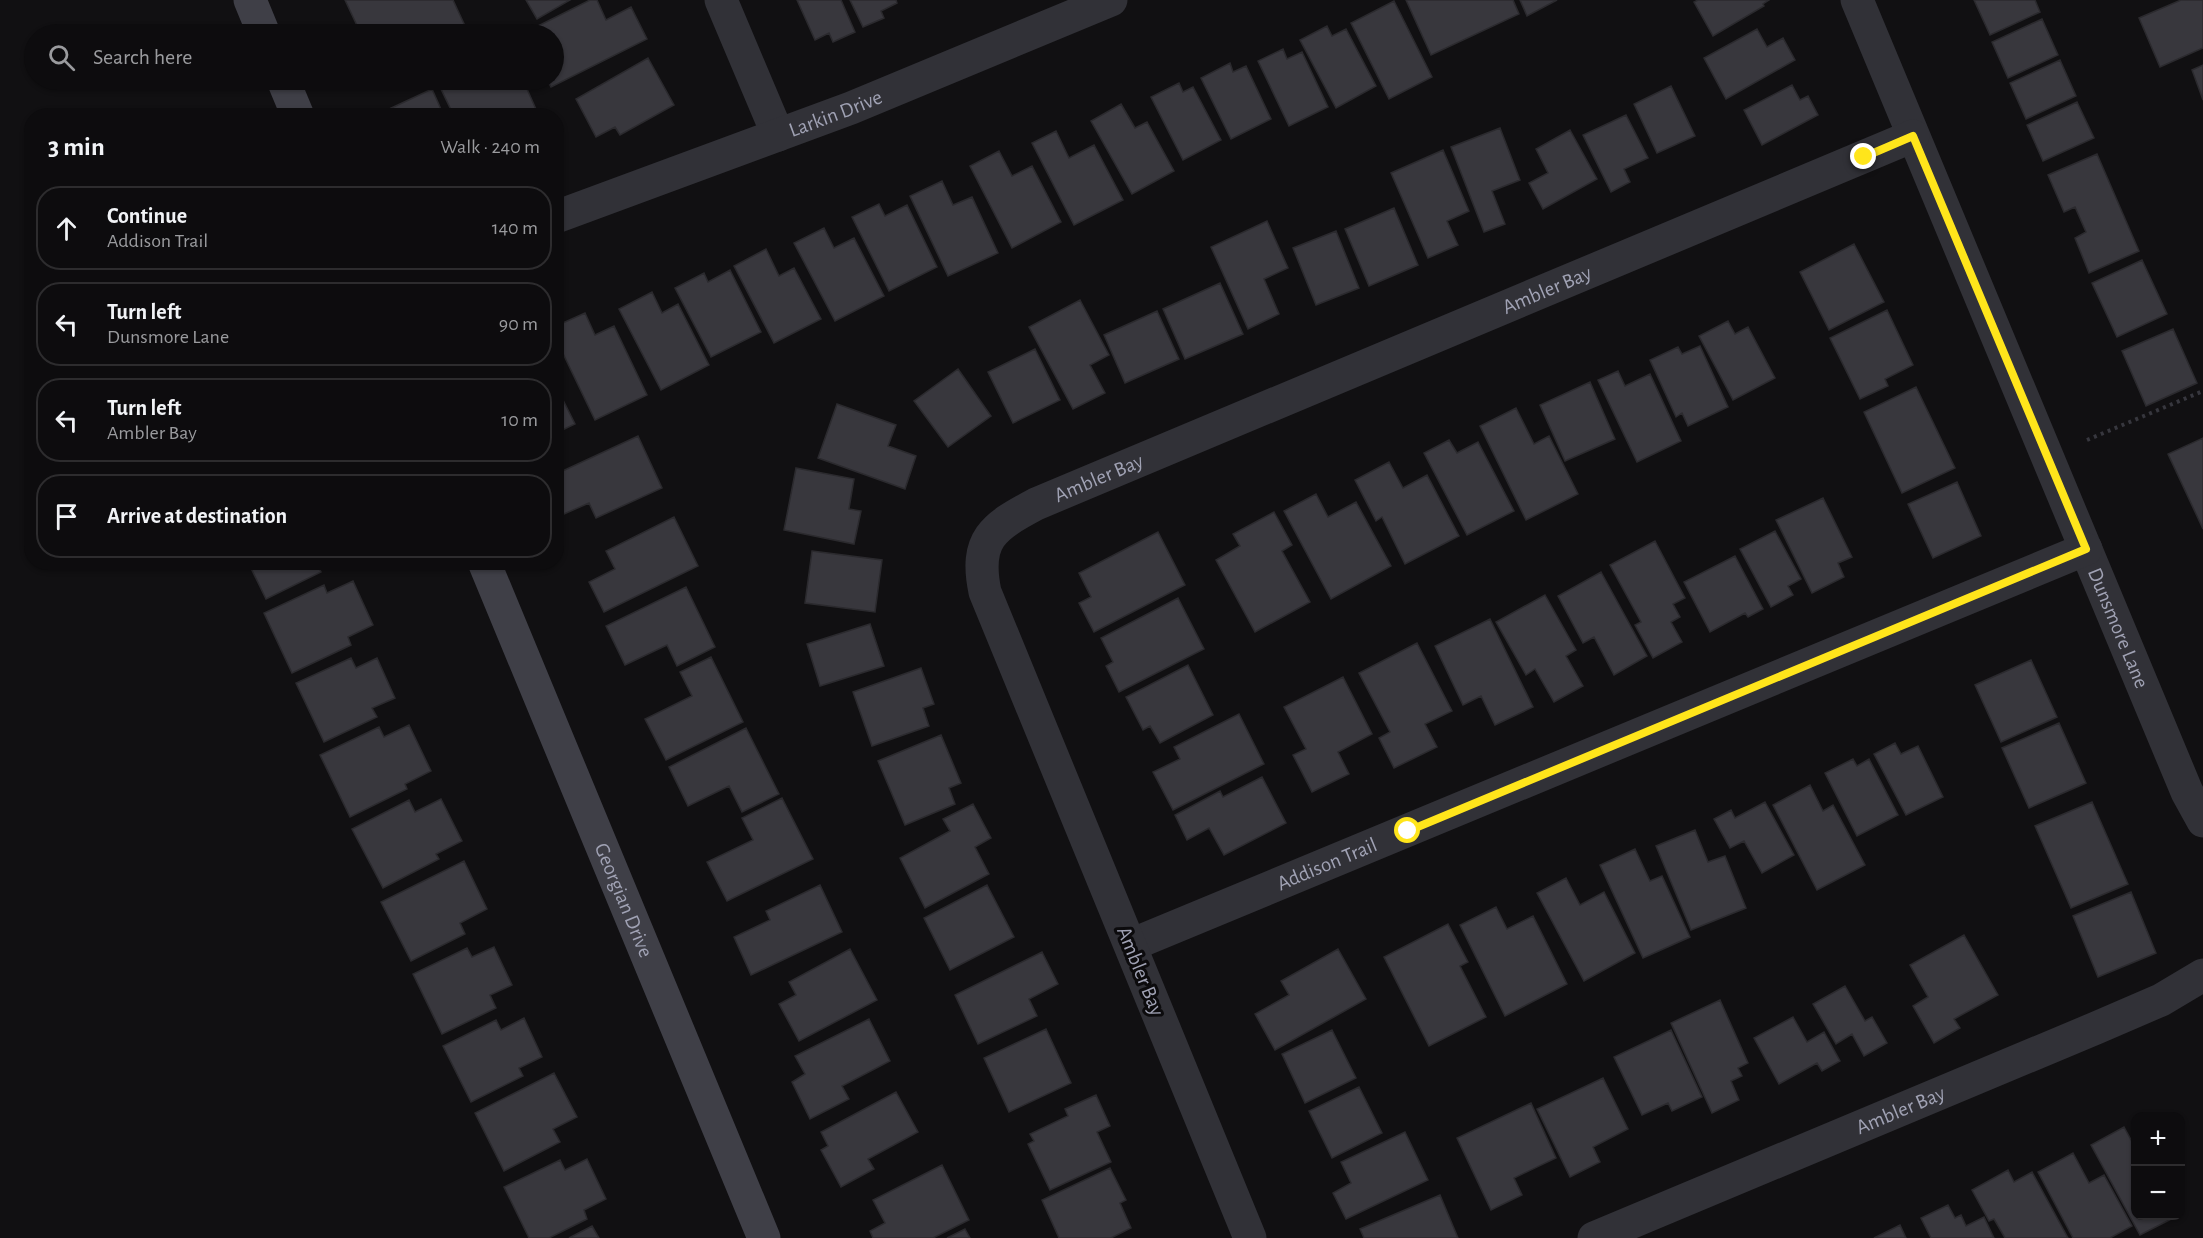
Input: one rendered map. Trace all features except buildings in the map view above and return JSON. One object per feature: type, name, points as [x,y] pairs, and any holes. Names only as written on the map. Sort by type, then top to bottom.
[{"type":"main road","points":[[250,0],[260,24]]},
{"type":"main road","points":[[287,90],[295,108]]},
{"type":"main road","name":"Georgian Drive","points":[[487,570],[764,1238]]},
{"type":"street","points":[[721,0],[778,135]]},
{"type":"street","name":"Larkin Drive","points":[[564,214],[851,108],[1111,0]]},
{"type":"street","name":"Dunsmore Lane","points":[[1857,0],[2187,792],[2203,820]]},
{"type":"street","name":"Ambler Bay","points":[[1250,1238],[985,592],[980,567],[986,541],[1004,521],[1047,499],[1913,136]]},
{"type":"street","name":"Addison Trail","points":[[1131,945],[2086,549]]},
{"type":"street","name":"Ambler Bay","points":[[1594,1238],[2161,1000],[2203,975]]},
{"type":"path","points":[[2087,440],[2203,391]]},
{"type":"route","points":[[1408,831],[2086,549],[1913,136],[1864,157]]}]
